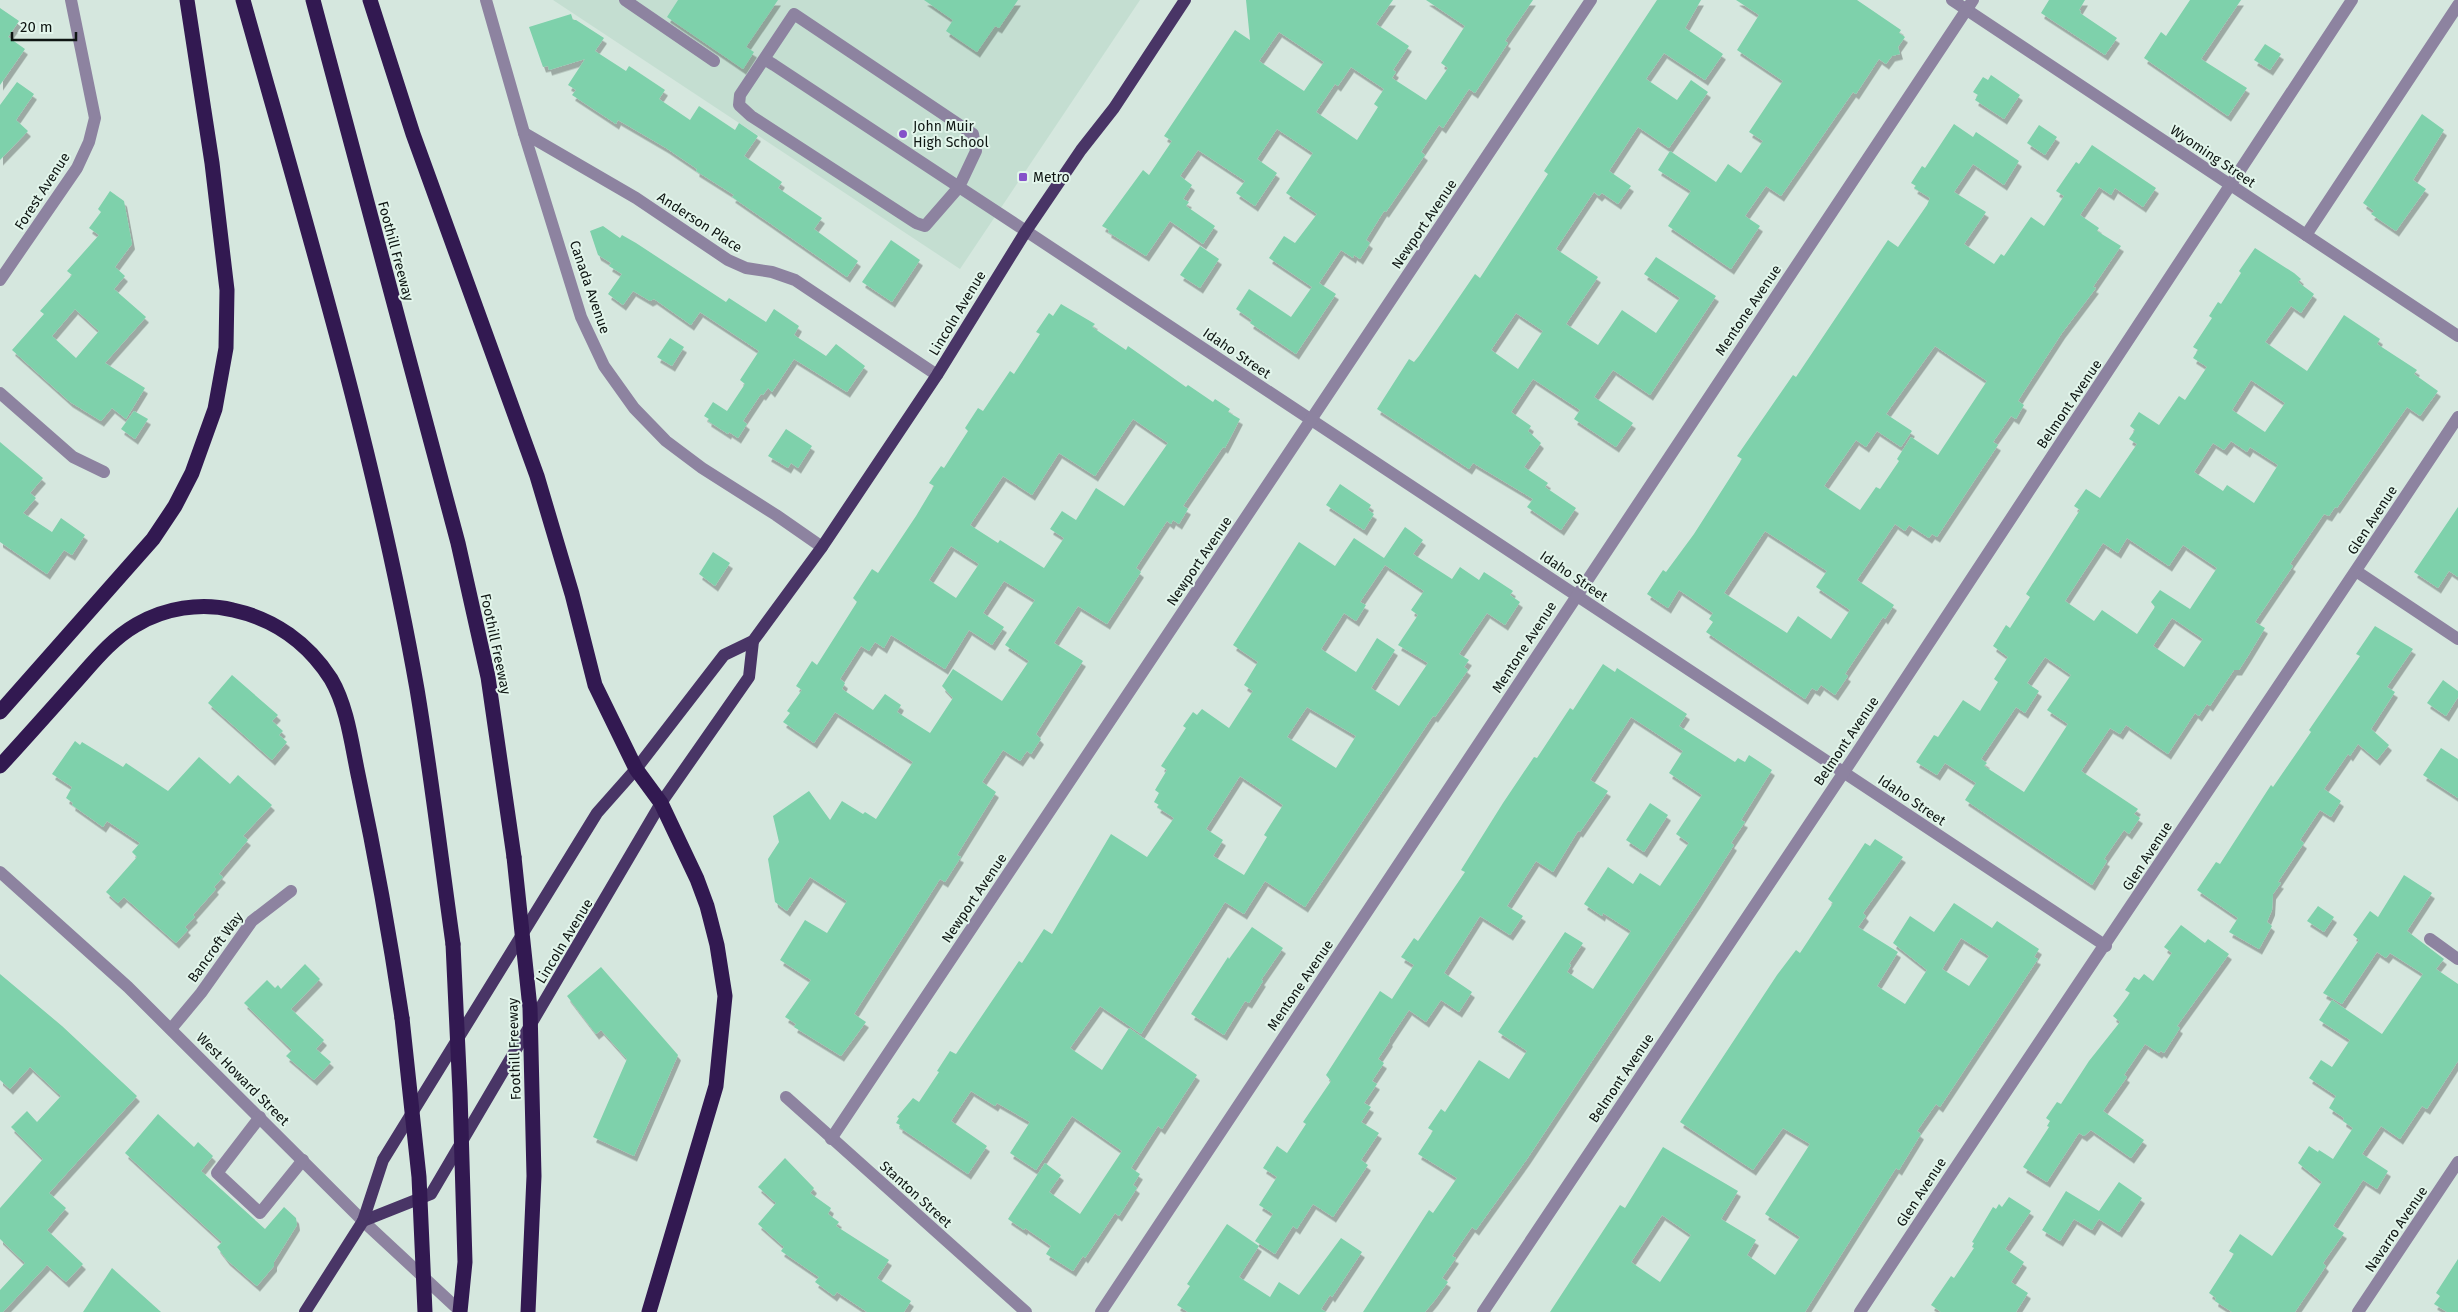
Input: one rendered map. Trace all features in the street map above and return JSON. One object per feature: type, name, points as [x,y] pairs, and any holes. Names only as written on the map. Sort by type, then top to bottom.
[{"type":"highway","points":[[0,712],[153,539],[175,506],[192,474],[206,440],[226,348],[227,290],[212,164],[186,0]]},
{"type":"highway","points":[[243,0],[323,286],[380,511],[417,689],[453,944],[465,1262],[460,1312]]},
{"type":"highway","name":"Foothill Freeway","points":[[313,0],[460,552],[488,677],[514,857],[530,1008],[534,1176],[528,1312]]},
{"type":"highway","points":[[370,0],[416,143],[537,476],[572,594],[596,685],[636,769],[661,803],[697,879],[708,906],[717,945],[725,996],[716,1086],[649,1312]]},
{"type":"highway","points":[[0,766],[116,638],[136,624],[157,614],[178,608],[202,607],[227,608],[248,613],[284,630],[302,644],[318,661],[332,681],[341,702],[377,866],[402,1018],[419,1177],[425,1312]]},
{"type":"main road","name":"Lincoln Avenue","points":[[305,1312],[363,1221],[383,1160],[597,813],[636,769],[724,656],[753,641],[822,547],[937,375],[1026,231],[1081,150],[1114,108],[1184,0]]},
{"type":"main road","name":"Lincoln Avenue","points":[[363,1221],[432,1194],[661,803],[749,677],[753,641]]},
{"type":"street","name":"Forest Avenue","points":[[0,280],[77,168],[89,142],[95,118],[72,0]]},
{"type":"street","name":"Canada Avenue","points":[[486,0],[524,133],[581,316],[604,366],[634,408],[666,441],[702,468],[822,547]]},
{"type":"street","points":[[625,0],[714,61]]},
{"type":"street","name":"Newport Avenue","points":[[831,1139],[1591,0]]},
{"type":"street","name":"Wyoming Street","points":[[1952,0],[1970,5],[2232,186],[2458,336]]},
{"type":"street","name":"Belmont Avenue","points":[[1483,1312],[2232,186],[2352,0]]},
{"type":"street","name":"Mentone Avenue","points":[[1101,1312],[1970,5]]},
{"type":"street","points":[[2306,235],[2458,5]]},
{"type":"street","points":[[794,14],[973,134],[976,151],[959,187],[931,221],[925,226],[916,223],[751,116],[739,105],[740,95],[764,58],[794,14]]},
{"type":"street","name":"Idaho Street","points":[[764,58],[2106,946]]},
{"type":"street","name":"Anderson Place","points":[[524,133],[636,198],[728,260],[746,268],[772,272],[795,280],[937,375]]},
{"type":"street","points":[[0,393],[73,457],[104,472]]},
{"type":"street","name":"Glen Avenue","points":[[1860,1312],[1999,1100],[2106,946],[2458,417]]},
{"type":"street","points":[[2356,571],[2458,639]]},
{"type":"street","name":"West Howard Street","points":[[0,872],[83,945],[171,1029],[363,1221],[460,1312]]},
{"type":"street","name":"Bancroft Way","points":[[171,1029],[201,993],[252,921],[291,891]]},
{"type":"street","points":[[2430,939],[2458,958]]},
{"type":"street","name":"Stanton Street","points":[[786,1097],[1026,1312]]},
{"type":"street","points":[[260,1118],[217,1173],[260,1213],[303,1160]]},
{"type":"street","name":"Navarro Avenue","points":[[2358,1312],[2458,1162]]},
{"type":"shaded area","name":"John Muir High School","points":[[553,0],[1140,0],[960,269]]},
{"type":"building","points":[[678,0],[778,0],[746,47],[754,52],[743,69],[667,17]]},
{"type":"building","points":[[924,0],[1018,0],[999,28],[995,26],[977,52],[946,31],[953,20]]},
{"type":"building","points":[[1246,0],[1393,0],[1376,24],[1409,46],[1393,70],[1396,72],[1392,78],[1426,100],[1448,68],[1441,63],[1465,26],[1426,0],[1533,0],[1505,41],[1508,43],[1475,93],[1469,89],[1443,128],[1439,125],[1421,152],[1425,155],[1386,212],[1384,211],[1366,240],[1370,243],[1360,259],[1354,255],[1353,258],[1341,250],[1319,283],[1336,294],[1296,354],[1250,323],[1252,320],[1236,309],[1249,289],[1291,317],[1312,287],[1269,258],[1284,236],[1295,243],[1317,214],[1286,193],[1313,153],[1277,129],[1257,159],[1277,173],[1255,206],[1236,193],[1245,181],[1198,150],[1180,176],[1192,185],[1183,199],[1189,202],[1186,206],[1215,226],[1203,244],[1170,221],[1146,256],[1108,232],[1109,230],[1102,226],[1143,170],[1149,175],[1172,141],[1164,136],[1235,30],[1250,40]],"holes":[[[1279,32],[1324,62],[1304,91],[1259,61]],[[1351,67],[1384,89],[1374,104],[1378,107],[1357,140],[1316,112],[1335,84],[1338,86]]]},
{"type":"building","points":[[1657,0],[1701,0],[1685,28],[1723,54],[1705,80],[1664,53],[1646,79],[1677,100],[1691,80],[1708,92],[1669,148],[1638,127],[1609,171],[1631,186],[1618,204],[1602,193],[1599,196],[1594,192],[1556,249],[1598,277],[1566,324],[1598,345],[1622,310],[1656,333],[1680,298],[1644,274],[1656,257],[1716,296],[1650,395],[1613,370],[1594,397],[1633,423],[1616,447],[1574,419],[1580,410],[1533,379],[1511,412],[1531,426],[1528,431],[1541,443],[1524,467],[1548,483],[1545,487],[1576,508],[1561,530],[1527,507],[1533,499],[1473,463],[1469,469],[1377,409],[1409,359],[1414,362],[1419,356],[1475,274],[1480,278],[1548,174],[1544,171]],"holes":[[[1516,313],[1543,331],[1518,369],[1491,350]]]},
{"type":"building","points":[[1736,0],[1857,0],[1901,30],[1899,33],[1905,37],[1898,47],[1900,54],[1892,56],[1886,64],[1879,59],[1856,94],[1853,92],[1781,196],[1766,186],[1745,216],[1760,226],[1731,269],[1668,226],[1691,191],[1658,170],[1670,151],[1716,182],[1728,164],[1741,173],[1763,141],[1749,132],[1783,81],[1737,50],[1759,15]]},
{"type":"building","points":[[2049,0],[2085,0],[2079,10],[2081,11],[2080,13],[2117,38],[2105,55],[2041,13]]},
{"type":"building","points":[[2190,0],[2241,0],[2201,59],[2247,88],[2228,116],[2144,58],[2161,32],[2166,36]]},
{"type":"building","points":[[0,8],[19,21],[8,37],[25,49],[0,85]]},
{"type":"building","points":[[571,14],[573,20],[576,20],[604,38],[595,51],[626,71],[629,66],[665,90],[659,99],[690,120],[699,106],[735,130],[739,123],[758,136],[744,156],[782,182],[778,188],[822,218],[814,229],[858,261],[847,277],[732,197],[734,195],[696,171],[697,169],[666,148],[618,120],[616,124],[572,95],[576,90],[568,85],[585,59],[549,70],[548,66],[543,67],[529,27]]},
{"type":"building","points":[[2265,44],[2281,54],[2270,70],[2254,60]]},
{"type":"building","points":[[1991,75],[2020,95],[2004,119],[1975,100],[1978,95],[1973,92],[1983,77],[1988,80]]},
{"type":"building","points":[[17,82],[34,94],[16,120],[28,131],[0,160],[0,105]]},
{"type":"building","points":[[2422,114],[2444,130],[2413,180],[2426,189],[2396,231],[2371,214],[2374,211],[2363,203]]},
{"type":"building","points":[[1954,124],[1973,137],[1976,132],[2019,161],[2004,185],[1973,164],[1954,192],[1986,212],[1964,244],[1994,264],[2001,254],[2004,256],[2031,217],[2044,226],[2064,196],[2056,191],[2076,162],[2079,164],[2092,145],[2156,188],[2143,207],[2115,188],[2111,195],[2099,187],[2080,215],[2099,228],[2097,231],[2121,246],[2093,287],[2096,288],[2062,333],[2023,393],[2018,401],[2024,405],[2016,419],[2011,416],[1993,442],[1998,445],[1937,537],[1932,534],[1929,538],[1909,525],[1905,531],[1895,524],[1857,580],[1894,605],[1885,619],[1883,617],[1845,674],[1848,676],[1835,695],[1821,685],[1817,691],[1812,688],[1805,699],[1706,632],[1713,622],[1709,619],[1713,613],[1679,590],[1668,608],[1647,594],[1663,570],[1666,572],[1694,534],[1742,459],[1737,456],[1793,375],[1796,377],[1888,240],[1898,247],[1927,205],[1930,198],[1914,188],[1916,186],[1911,183],[1922,166],[1925,168]],"holes":[[[1935,346],[1987,381],[1938,455],[1911,437],[1897,459],[1899,461],[1880,489],[1876,487],[1860,510],[1824,486],[1856,440],[1866,447],[1877,431],[1901,447],[1912,431],[1886,414]],[[1765,531],[1827,571],[1816,587],[1850,610],[1831,639],[1798,616],[1787,633],[1724,593]]]},
{"type":"building","points":[[2039,125],[2057,137],[2045,155],[2027,143]]},
{"type":"building","points":[[110,191],[124,201],[132,244],[115,267],[125,276],[114,289],[146,317],[105,363],[145,388],[126,419],[112,408],[101,421],[70,402],[12,350],[44,314],[40,311],[72,275],[67,271],[99,235],[89,228],[101,212],[98,209]],"holes":[[[75,309],[99,331],[76,358],[52,336]]]},
{"type":"building","points":[[603,226],[620,238],[622,235],[636,243],[726,302],[729,298],[766,322],[774,309],[799,326],[794,335],[826,356],[836,344],[865,366],[847,392],[794,359],[772,392],[768,388],[763,395],[761,394],[743,421],[747,424],[738,438],[729,432],[728,434],[708,421],[709,419],[704,416],[713,402],[727,411],[745,384],[740,380],[759,351],[700,312],[691,325],[654,299],[650,301],[633,291],[623,305],[608,294],[622,274],[609,266],[611,263],[598,255],[590,231]]},
{"type":"building","points":[[891,240],[920,260],[892,302],[862,282]]},
{"type":"building","points":[[1200,246],[1219,259],[1200,288],[1180,275]]},
{"type":"building","points":[[2255,248],[2294,273],[2301,279],[2298,282],[2314,294],[2301,313],[2291,306],[2265,342],[2307,371],[2344,315],[2380,339],[2377,344],[2417,370],[2414,374],[2438,391],[2420,416],[2407,407],[2337,508],[2335,507],[2329,516],[2324,514],[2290,564],[2293,566],[2255,622],[2265,628],[2239,670],[2234,670],[2210,706],[2207,704],[2199,716],[2195,713],[2168,754],[2126,725],[2120,734],[2110,728],[2081,771],[2138,809],[2134,814],[2140,818],[2129,834],[2124,830],[2104,859],[2107,861],[2092,885],[1965,800],[1976,783],[1945,763],[1937,775],[1916,762],[1934,735],[1938,737],[1963,700],[1980,711],[1998,682],[1994,679],[2008,657],[1993,646],[2006,625],[2010,628],[2030,597],[2026,594],[2080,510],[2074,506],[2086,489],[2100,498],[2137,444],[2129,439],[2135,430],[2130,426],[2139,412],[2159,425],[2179,396],[2185,400],[2207,367],[2193,358],[2198,350],[2193,347],[2212,318],[2209,316],[2218,302],[2221,304],[2241,273],[2239,271]],"holes":[[[2251,380],[2285,403],[2265,432],[2232,410]],[[2231,441],[2247,452],[2250,447],[2278,465],[2254,503],[2227,485],[2223,491],[2194,472],[2213,443],[2224,450]],[[2127,538],[2169,566],[2183,545],[2217,568],[2190,609],[2160,590],[2151,602],[2155,607],[2137,634],[2102,610],[2094,621],[2065,601],[2103,543],[2118,553]],[[2172,618],[2203,639],[2184,667],[2153,646]],[[2045,657],[2071,675],[2047,710],[2068,724],[2024,792],[1984,766],[1987,763],[1981,759],[2016,707],[2025,713],[2039,691],[2027,683]]]},
{"type":"building","points":[[1061,304],[1095,324],[1092,327],[1126,350],[1128,346],[1186,387],[1188,385],[1213,402],[1215,399],[1230,409],[1228,412],[1240,419],[1225,448],[1223,447],[1183,506],[1188,509],[1179,524],[1173,520],[1171,524],[1167,521],[1136,568],[1141,572],[1107,624],[1078,606],[1054,643],[1083,661],[1036,734],[1041,739],[1031,754],[1027,751],[1020,761],[1003,750],[982,782],[996,792],[957,855],[961,857],[945,882],[940,879],[854,1014],[866,1022],[841,1056],[794,1027],[796,1024],[785,1017],[811,980],[780,960],[805,920],[827,933],[847,901],[810,877],[787,911],[775,902],[768,859],[779,842],[773,816],[809,791],[830,820],[842,801],[863,814],[865,812],[876,819],[913,762],[835,712],[814,743],[783,722],[790,713],[787,711],[802,690],[796,686],[812,661],[817,665],[857,602],[853,598],[872,569],[878,573],[916,516],[934,486],[929,483],[941,466],[944,468],[968,431],[965,428],[978,408],[983,411],[1010,371],[1014,374],[1040,334],[1036,332],[1049,313],[1053,316]],"holes":[[[1133,419],[1168,443],[1124,506],[1096,488],[1076,520],[1062,511],[1050,529],[1064,538],[1044,568],[1000,540],[998,543],[970,525],[1003,476],[1032,495],[1059,453],[1095,476]],[[951,546],[979,564],[956,598],[929,580]],[[1004,581],[1035,600],[1005,645],[1029,661],[1002,701],[953,669],[942,686],[953,698],[930,733],[897,712],[901,705],[885,694],[873,710],[842,689],[845,683],[840,679],[861,646],[869,651],[875,642],[884,648],[891,635],[945,669],[969,630],[992,645],[1004,627],[983,613]]]},
{"type":"building","points":[[670,338],[684,347],[672,366],[657,357]]},
{"type":"building","points":[[134,411],[148,419],[135,439],[121,429]]},
{"type":"building","points":[[786,429],[812,446],[798,468],[791,463],[788,468],[768,456]]},
{"type":"building","points":[[0,442],[43,478],[30,493],[36,498],[23,513],[52,532],[61,518],[85,535],[72,555],[64,550],[47,574],[0,542]]},
{"type":"building","points":[[1340,484],[1371,505],[1368,510],[1374,514],[1364,530],[1326,505]]},
{"type":"building","points":[[2458,507],[2458,577],[2449,571],[2438,588],[2414,572]]},
{"type":"building","points":[[1405,527],[1423,540],[1413,554],[1452,579],[1460,567],[1479,580],[1484,572],[1513,591],[1510,595],[1520,602],[1505,625],[1487,613],[1459,654],[1469,660],[1464,667],[1468,670],[1435,717],[1433,716],[1305,907],[1265,881],[1244,914],[1225,902],[1141,1034],[1100,1006],[1070,1048],[1102,1070],[1129,1028],[1197,1075],[1162,1129],[1158,1126],[1131,1168],[1140,1174],[1133,1185],[1137,1188],[1119,1216],[1115,1213],[1085,1258],[1083,1256],[1073,1271],[1046,1254],[1051,1246],[1008,1219],[1045,1163],[1061,1175],[1049,1192],[1080,1214],[1122,1151],[1072,1116],[1036,1170],[1010,1153],[1030,1122],[997,1103],[995,1106],[971,1091],[951,1121],[987,1146],[968,1174],[899,1127],[900,1125],[896,1123],[899,1118],[897,1117],[913,1098],[919,1102],[939,1072],[937,1071],[950,1051],[956,1054],[1019,961],[1022,963],[1044,929],[1052,934],[1111,834],[1147,857],[1174,818],[1157,807],[1159,805],[1154,802],[1159,793],[1155,790],[1167,770],[1161,766],[1186,728],[1183,726],[1193,712],[1197,715],[1202,709],[1229,728],[1253,691],[1244,685],[1258,662],[1233,645],[1299,542],[1335,566],[1354,538],[1384,558]],"holes":[[[1385,565],[1424,591],[1411,610],[1418,615],[1398,645],[1428,663],[1399,706],[1371,688],[1395,650],[1377,638],[1356,672],[1321,649],[1344,613],[1356,621],[1366,605],[1360,602]],[[1307,707],[1356,736],[1336,768],[1287,737]],[[1240,776],[1283,805],[1264,835],[1267,837],[1244,875],[1213,856],[1223,840],[1206,829]]]},
{"type":"building","points":[[713,552],[730,563],[715,586],[699,574]]},
{"type":"building","points":[[2375,626],[2413,649],[2387,687],[2395,692],[2371,729],[2389,745],[2377,760],[2358,744],[2350,756],[2348,754],[2324,789],[2341,801],[2331,817],[2320,810],[2300,840],[2304,843],[2278,882],[2281,883],[2273,894],[2272,910],[2267,922],[2272,926],[2259,949],[2229,932],[2238,918],[2197,890],[2216,862],[2220,864],[2271,785],[2273,787],[2311,732],[2309,730],[2360,656],[2356,654]]},
{"type":"building","points":[[1603,664],[1615,672],[1617,668],[1687,714],[1679,726],[1735,762],[1738,758],[1745,762],[1749,755],[1772,770],[1741,820],[1745,822],[1731,843],[1734,845],[1697,903],[1527,1159],[1476,1230],[1472,1227],[1452,1256],[1456,1258],[1442,1278],[1448,1282],[1435,1300],[1425,1312],[1363,1312],[1429,1210],[1433,1213],[1457,1178],[1418,1154],[1433,1131],[1428,1128],[1441,1109],[1445,1112],[1479,1060],[1509,1079],[1527,1051],[1498,1032],[1565,932],[1583,943],[1569,964],[1571,965],[1567,972],[1593,989],[1631,931],[1603,913],[1602,916],[1584,904],[1608,867],[1633,884],[1640,873],[1660,886],[1689,843],[1676,834],[1702,795],[1669,773],[1683,751],[1631,717],[1590,780],[1608,791],[1580,832],[1578,831],[1553,872],[1536,861],[1507,906],[1523,916],[1510,935],[1480,916],[1444,973],[1472,992],[1459,1012],[1441,1000],[1426,1022],[1409,1010],[1389,1040],[1378,1059],[1384,1063],[1372,1081],[1377,1084],[1364,1103],[1371,1107],[1361,1122],[1379,1133],[1361,1160],[1368,1165],[1333,1217],[1313,1204],[1297,1229],[1293,1226],[1275,1254],[1255,1241],[1273,1214],[1259,1205],[1277,1177],[1263,1168],[1277,1146],[1287,1153],[1306,1124],[1303,1122],[1331,1081],[1326,1075],[1380,991],[1392,999],[1414,965],[1401,957],[1414,938],[1418,941],[1465,872],[1461,870],[1503,803],[1534,757],[1537,758],[1570,708],[1573,710]]},
{"type":"building","points":[[232,675],[278,715],[272,721],[283,731],[279,735],[287,742],[272,760],[208,703]]},
{"type":"building","points":[[2443,680],[2458,691],[2458,697],[2446,716],[2427,703]]},
{"type":"building","points":[[75,741],[80,745],[82,742],[123,767],[126,763],[168,791],[199,757],[230,784],[238,775],[272,805],[243,836],[248,840],[219,874],[223,877],[214,887],[216,889],[193,915],[195,917],[185,927],[188,930],[176,943],[124,897],[118,903],[106,892],[137,857],[132,852],[140,843],[107,821],[103,827],[72,805],[73,803],[66,798],[72,787],[52,774]]},
{"type":"building","points":[[2441,748],[2458,759],[2458,798],[2423,775]]},
{"type":"building","points":[[1650,803],[1668,815],[1644,852],[1626,840]]},
{"type":"building","points":[[1875,839],[1903,857],[1863,913],[1866,916],[1858,927],[1898,952],[1877,986],[1905,1004],[1927,970],[1893,943],[1910,916],[1934,932],[1954,903],[1992,928],[1997,921],[2039,949],[2034,957],[2038,959],[1940,1107],[1936,1104],[1917,1131],[1921,1134],[1899,1170],[1896,1168],[1805,1312],[1550,1312],[1620,1205],[1625,1208],[1663,1147],[1738,1191],[1721,1219],[1756,1240],[1747,1255],[1775,1275],[1800,1237],[1765,1214],[1810,1144],[1783,1128],[1753,1170],[1680,1122],[1777,975],[1796,950],[1800,953],[1833,903],[1828,899],[1865,843],[1870,846]],"holes":[[[1961,938],[1989,956],[1969,986],[1942,969]],[[1662,1215],[1691,1235],[1660,1282],[1631,1262]]]},
{"type":"building","points":[[2404,875],[2432,893],[2407,931],[2444,959],[2436,969],[2458,984],[2458,1061],[2427,1109],[2422,1106],[2400,1139],[2381,1126],[2362,1154],[2388,1171],[2377,1189],[2363,1180],[2333,1226],[2344,1233],[2323,1263],[2326,1266],[2295,1312],[2232,1312],[2215,1301],[2216,1298],[2209,1293],[2234,1254],[2229,1251],[2240,1234],[2272,1256],[2322,1182],[2298,1163],[2309,1146],[2333,1159],[2353,1128],[2343,1121],[2344,1118],[2329,1108],[2336,1096],[2309,1078],[2321,1060],[2332,1067],[2350,1040],[2319,1020],[2332,1000],[2382,1034],[2423,974],[2390,953],[2386,958],[2377,952],[2342,1004],[2323,993],[2359,940],[2353,935],[2370,911],[2378,917]]},
{"type":"building","points":[[2318,906],[2334,917],[2324,932],[2307,921]]},
{"type":"building","points":[[2181,925],[2205,943],[2208,939],[2229,954],[2177,1026],[2180,1028],[2164,1053],[2161,1051],[2159,1053],[2145,1044],[2124,1075],[2127,1077],[2103,1111],[2144,1140],[2131,1158],[2091,1130],[2084,1136],[2079,1133],[2047,1182],[2023,1167],[2049,1127],[2047,1126],[2050,1121],[2046,1118],[2057,1102],[2061,1104],[2089,1061],[2120,1022],[2113,1016],[2130,993],[2125,990],[2134,977],[2139,980],[2144,974],[2153,981],[2172,953],[2164,947]]},
{"type":"building","points":[[1252,927],[1283,948],[1261,980],[1263,981],[1249,1003],[1245,1001],[1224,1035],[1191,1014],[1228,957],[1229,959]]},
{"type":"building","points":[[305,964],[320,979],[291,1009],[324,1040],[316,1049],[331,1062],[314,1080],[286,1056],[292,1050],[244,1003],[267,980],[275,988],[278,985],[281,989]]},
{"type":"building","points":[[601,967],[678,1055],[634,1156],[593,1137],[627,1059],[601,1030],[596,1034],[567,996]]},
{"type":"building","points":[[0,974],[62,1026],[137,1096],[49,1193],[66,1208],[47,1230],[83,1264],[66,1282],[47,1265],[3,1312],[0,1312],[0,1290],[25,1263],[0,1239],[0,1208],[43,1159],[11,1127],[27,1111],[37,1122],[61,1096],[30,1067],[10,1089],[0,1080]]},
{"type":"building","points":[[158,1114],[194,1147],[198,1142],[213,1156],[201,1171],[265,1229],[284,1207],[296,1218],[297,1225],[274,1262],[274,1266],[257,1286],[227,1260],[217,1247],[222,1242],[125,1153]]},
{"type":"building","points":[[785,1158],[814,1188],[810,1193],[831,1208],[828,1214],[839,1222],[836,1226],[889,1260],[877,1278],[911,1301],[904,1312],[867,1312],[837,1292],[834,1296],[815,1282],[819,1277],[781,1251],[784,1247],[758,1224],[776,1203],[758,1187]]},
{"type":"building","points":[[2119,1182],[2142,1198],[2119,1232],[2099,1219],[2092,1230],[2074,1219],[2060,1241],[2042,1230],[2066,1191],[2099,1211]]},
{"type":"building","points":[[2009,1197],[2031,1211],[2005,1249],[2024,1262],[2011,1282],[2028,1293],[2016,1312],[1941,1312],[1931,1305],[1951,1276],[1954,1278],[1974,1248],[1972,1247],[1974,1243],[1972,1242],[1993,1207],[1996,1209],[1999,1204],[2002,1207]]},
{"type":"building","points":[[1227,1224],[1259,1246],[1239,1277],[1270,1297],[1279,1282],[1299,1295],[1341,1238],[1362,1252],[1332,1297],[1330,1295],[1321,1309],[1326,1312],[1188,1312],[1177,1305],[1190,1286],[1187,1284]]},
{"type":"building","points":[[2458,1259],[2458,1312],[2447,1312],[2434,1304],[2440,1296],[2436,1293]]},
{"type":"building","points":[[112,1268],[161,1312],[83,1312]]},
{"type":"place","name":"John Muir High School","points":[[903,134]]},
{"type":"place","name":"Metro","points":[[1023,177]]}]
